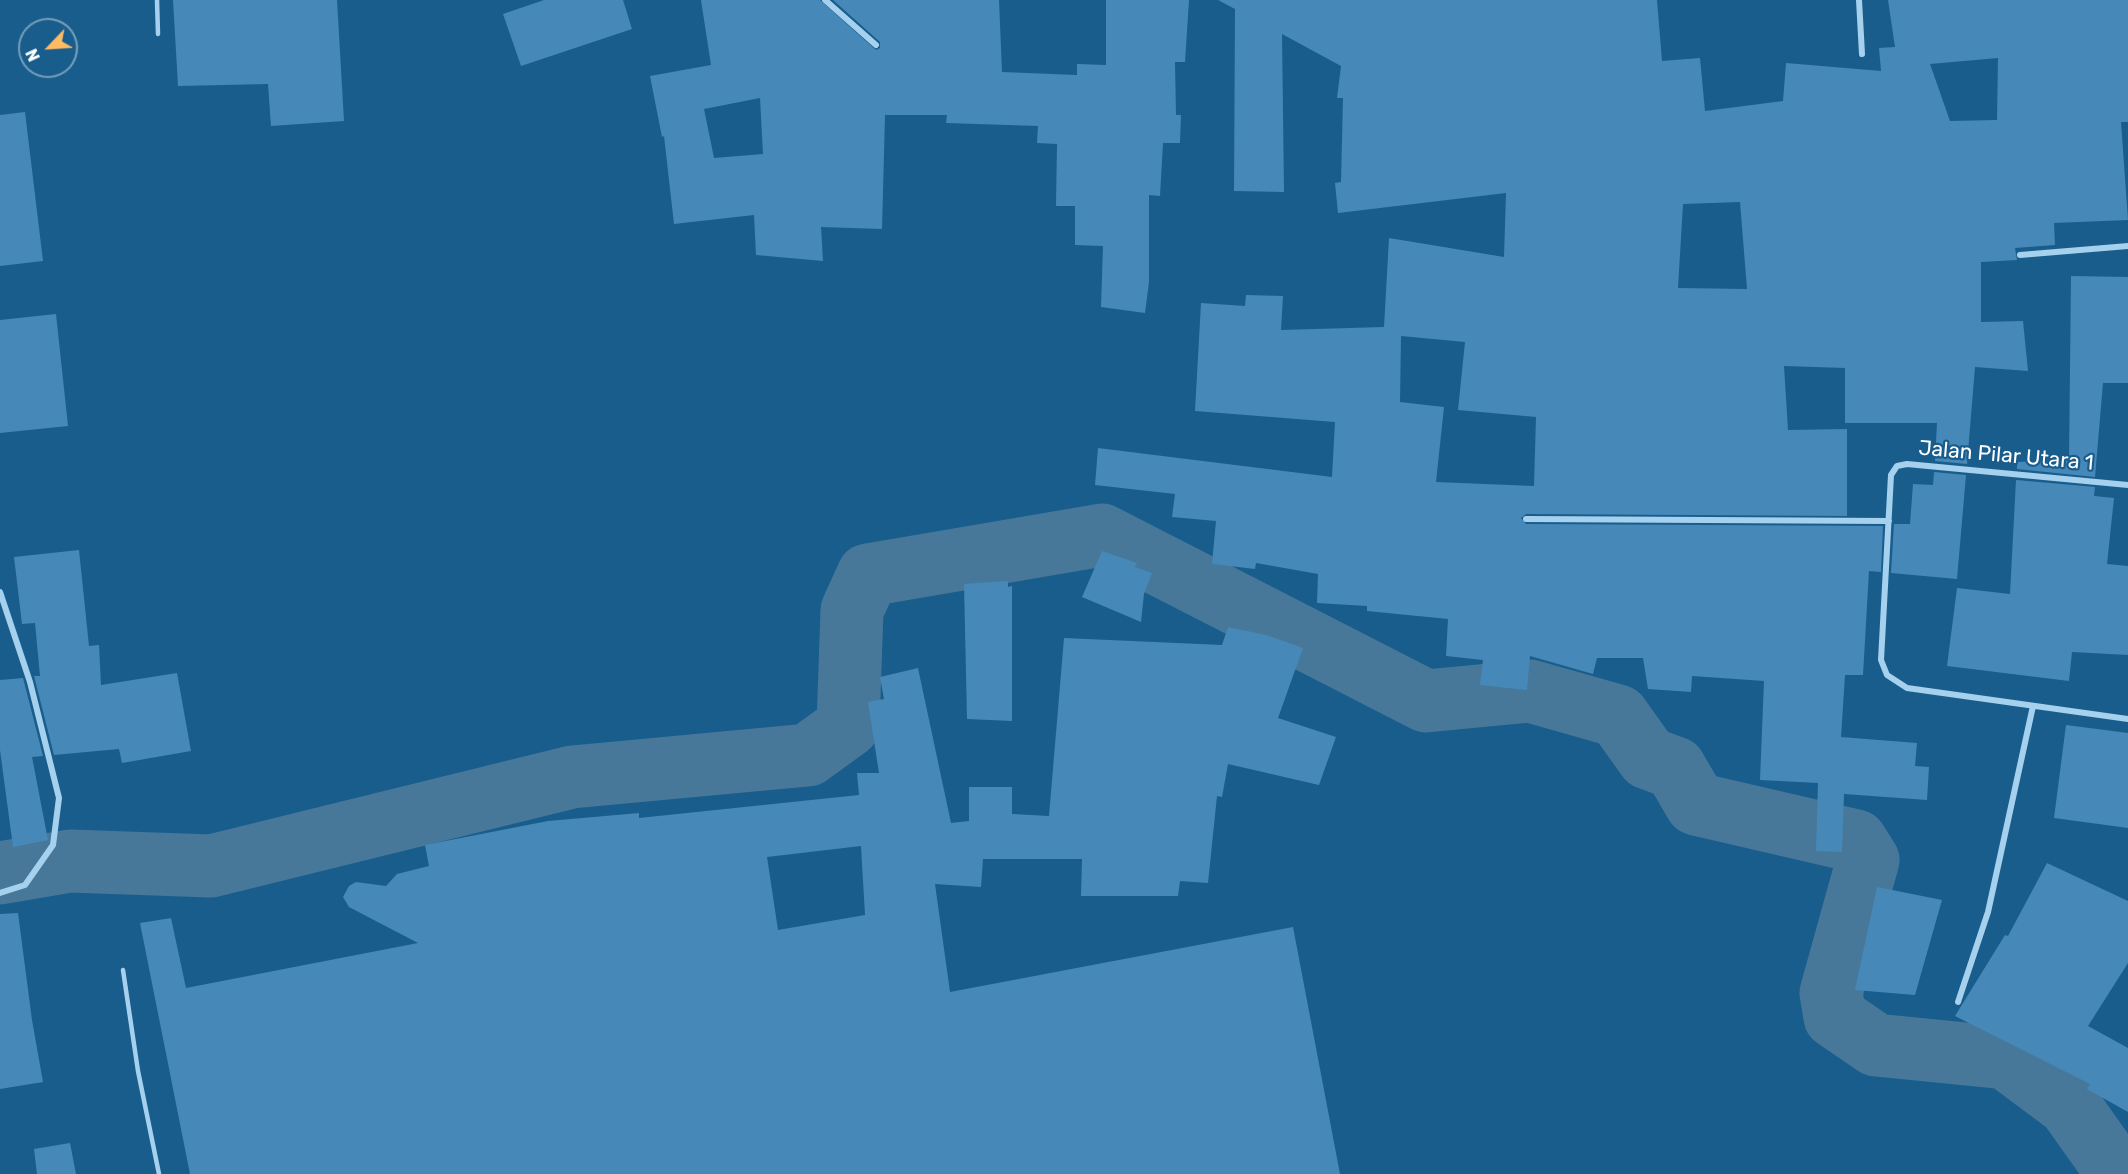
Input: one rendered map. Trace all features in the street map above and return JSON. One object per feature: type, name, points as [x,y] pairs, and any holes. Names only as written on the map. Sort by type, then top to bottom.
[{"type":"street","points":[[825,0],[876,45]]},
{"type":"street","points":[[1859,0],[1862,54]]},
{"type":"street","points":[[2020,255],[2128,246]]},
{"type":"street","name":"Jalan Pilar Utara 1","points":[[2033,706],[1907,688],[1887,675],[1881,660],[1891,475],[1897,466],[1907,464],[2128,484]]},
{"type":"street","points":[[1526,519],[1889,520]]},
{"type":"street","points":[[0,592],[30,682],[58,798],[53,845],[25,885],[0,893]]},
{"type":"street","points":[[1958,1002],[1988,912],[2033,706],[2128,719]]},
{"type":"lane","points":[[157,0],[158,34]]},
{"type":"lane","points":[[123,970],[138,1071],[159,1174]]},
{"type":"building","points":[[173,0],[337,0],[344,121],[271,126],[268,84],[178,86]]},
{"type":"building","points":[[544,0],[623,0],[632,29],[521,66],[503,14]]},
{"type":"building","points":[[701,0],[820,0],[876,50],[880,48],[880,42],[833,0],[999,0],[1002,72],[1077,75],[1077,64],[1106,65],[1106,0],[1189,0],[1185,62],[1175,62],[1176,115],[1181,115],[1180,143],[1163,143],[1160,196],[1149,195],[1149,282],[1145,313],[1101,307],[1103,246],[1075,245],[1075,206],[1056,206],[1057,144],[1037,143],[1038,126],[946,123],[947,115],[885,115],[882,229],[821,227],[823,261],[756,255],[754,215],[674,224],[664,136],[662,137],[650,76],[711,65]],"holes":[[[760,98],[763,154],[714,158],[704,109]]]},
{"type":"building","points":[[1218,0],[1657,0],[1662,61],[1700,58],[1705,111],[1783,101],[1786,63],[1881,71],[1879,48],[1895,47],[1888,0],[2128,0],[2128,122],[2121,122],[2128,220],[2054,223],[2055,245],[2015,248],[2017,260],[1981,262],[1981,322],[2023,321],[2028,371],[1975,367],[1967,464],[1935,461],[1937,423],[1845,423],[1845,368],[1784,366],[1788,430],[1847,429],[1847,516],[1526,514],[1521,518],[1526,524],[1883,526],[1881,572],[1869,571],[1863,675],[1845,675],[1841,737],[1917,743],[1915,766],[1929,767],[1927,800],[1844,794],[1842,852],[1816,851],[1818,783],[1760,780],[1764,681],[1692,676],[1691,692],[1648,689],[1643,658],[1597,658],[1593,674],[1530,656],[1527,690],[1480,685],[1483,660],[1446,656],[1448,619],[1367,611],[1367,606],[1317,603],[1318,574],[1256,563],[1255,569],[1212,564],[1216,521],[1172,517],[1175,494],[1095,485],[1098,448],[1332,477],[1335,422],[1195,411],[1201,303],[1245,306],[1246,295],[1283,296],[1281,330],[1384,327],[1389,238],[1504,257],[1506,193],[1338,213],[1335,183],[1341,182],[1343,98],[1337,98],[1341,66],[1282,34],[1284,192],[1234,191],[1235,9]],"holes":[[[1998,58],[1997,120],[1950,121],[1930,64]],[[1740,202],[1747,289],[1678,288],[1683,204]],[[1401,336],[1465,342],[1458,410],[1536,417],[1534,486],[1436,482],[1444,407],[1400,402]]]},
{"type":"building","points":[[25,112],[43,261],[0,266],[0,115]]},
{"type":"building","points":[[2071,276],[2128,277],[2128,383],[2103,383],[2095,477],[2017,469],[2017,462],[2069,460]]},
{"type":"building","points":[[56,314],[68,426],[0,433],[0,320]]},
{"type":"building","points":[[1934,472],[1966,475],[1957,579],[1891,573],[1894,524],[1910,524],[1913,484],[1933,485]]},
{"type":"building","points":[[2016,480],[2095,487],[2094,496],[2114,498],[2107,564],[2128,566],[2128,655],[2072,652],[2069,681],[1947,666],[1957,588],[2010,594]]},
{"type":"building","points":[[79,550],[89,646],[99,645],[101,685],[177,673],[191,751],[122,763],[119,749],[54,755],[34,676],[40,676],[35,623],[22,624],[14,557]]},
{"type":"building","points":[[1102,551],[1137,563],[1135,567],[1152,573],[1144,594],[1141,622],[1082,597]]},
{"type":"building","points":[[1008,581],[1008,587],[1012,586],[1012,721],[967,719],[964,584]]},
{"type":"building","points":[[1228,627],[1266,635],[1303,648],[1278,718],[1336,737],[1319,785],[1228,764],[1222,797],[1217,796],[1208,883],[1180,881],[1178,896],[1081,896],[1082,859],[983,859],[981,887],[935,884],[950,992],[1293,927],[1340,1174],[190,1174],[140,923],[171,918],[186,988],[418,943],[349,907],[343,897],[349,886],[356,882],[386,886],[397,874],[429,866],[425,845],[548,821],[639,813],[639,818],[859,795],[857,773],[879,773],[868,702],[884,699],[880,677],[918,668],[951,823],[969,821],[969,787],[1012,787],[1012,814],[1049,816],[1064,638],[1222,645]],"holes":[[[861,846],[865,915],[778,930],[767,857]]]},
{"type":"building","points":[[23,678],[43,756],[32,757],[48,840],[13,847],[0,750],[0,680]]},
{"type":"building","points":[[2066,725],[2128,733],[2128,828],[2054,818]]},
{"type":"building","points":[[2047,863],[2128,901],[2128,963],[2088,1026],[2128,1048],[2128,1112],[2087,1089],[2090,1084],[1955,1016],[2005,935],[2008,936]]},
{"type":"building","points":[[1877,887],[1942,900],[1915,995],[1855,990]]},
{"type":"building","points":[[18,913],[32,1020],[43,1082],[0,1089],[0,914]]},
{"type":"building","points":[[70,1143],[76,1174],[37,1174],[34,1149]]},
{"type":"waterway","points":[[0,873],[70,861],[211,866],[572,777],[808,755],[848,726],[852,610],[868,575],[1102,535],[1426,701],[1530,691],[1618,716],[1648,758],[1675,768],[1696,804],[1856,841],[1868,860],[1831,993],[1835,1017],[1876,1045],[2006,1058],[2069,1105],[2118,1174]]}]
